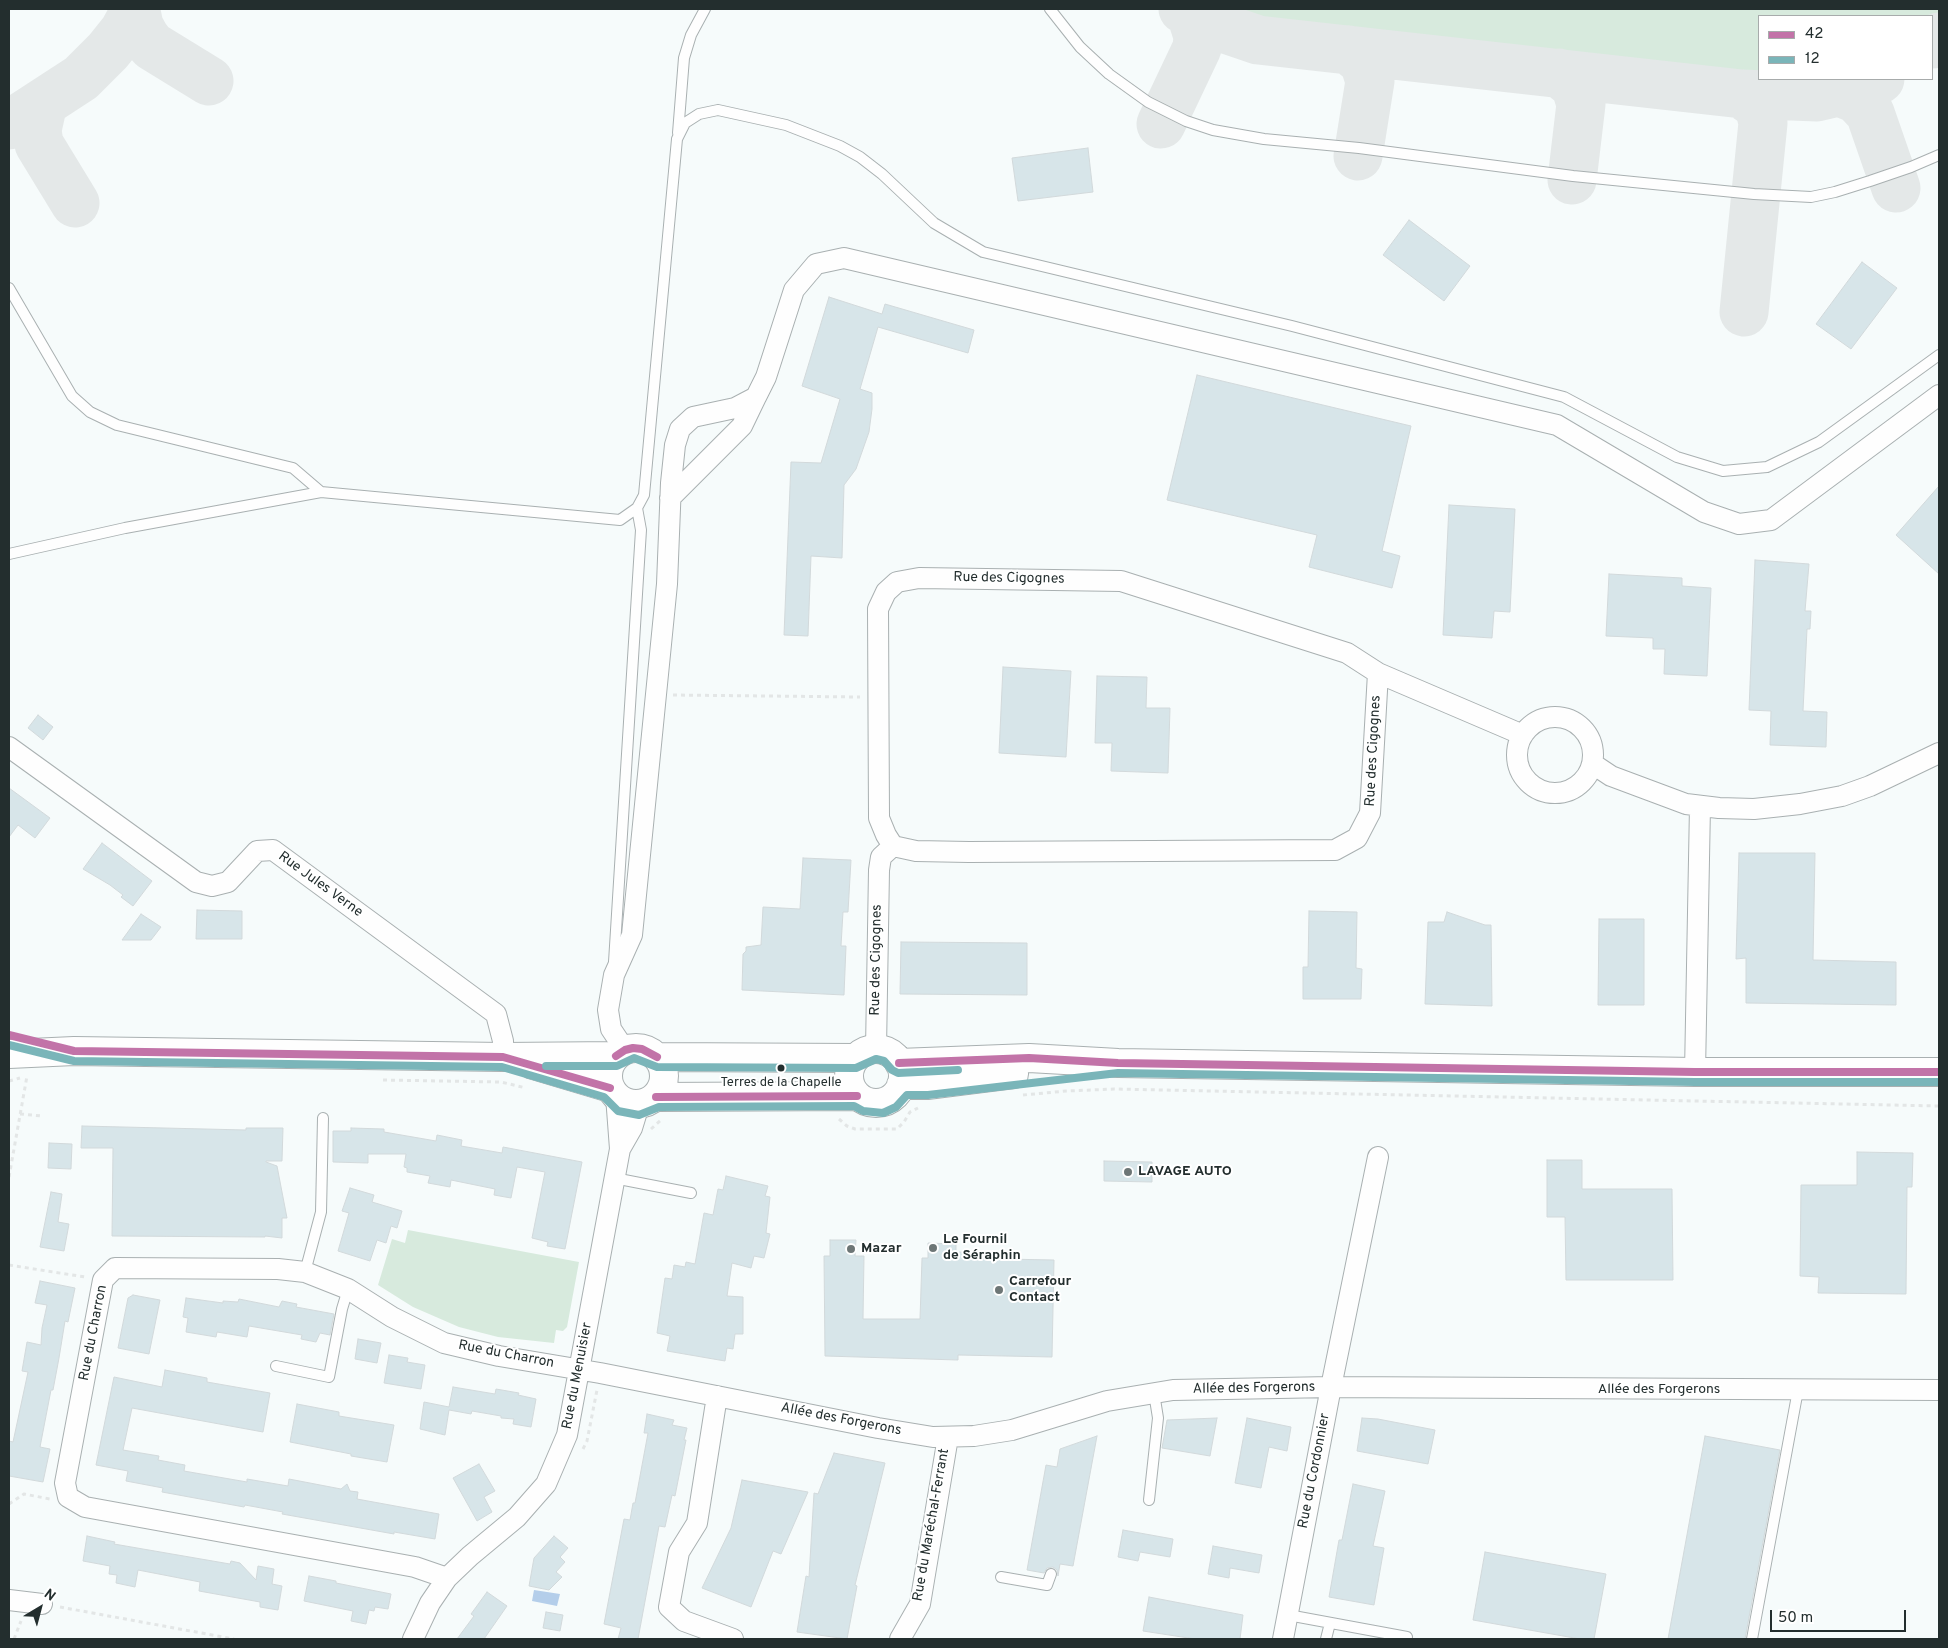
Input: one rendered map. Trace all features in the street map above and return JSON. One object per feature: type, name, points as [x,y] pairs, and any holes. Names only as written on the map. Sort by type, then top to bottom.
[{"type":"main road","points":[[9,1035],[74,1051]]},
{"type":"main road","points":[[9,1054],[74,1051],[503,1057],[620,1053],[642,1048],[657,1057],[866,1054],[889,1052],[900,1074],[897,1093],[890,1099],[882,1102],[865,1101],[857,1096],[849,1082],[849,1073],[866,1054]]},
{"type":"main road","points":[[620,1053],[608,1071],[630,1096]]},
{"type":"main road","points":[[503,1057],[630,1096],[857,1096]]},
{"type":"main road","points":[[630,1096],[661,1090],[664,1073],[657,1057]]},
{"type":"main road","points":[[900,1074],[927,1085],[1118,1063],[1695,1072],[1939,1072]]},
{"type":"street","points":[[670,498],[742,426],[766,377],[794,290],[816,264],[844,258],[1557,425],[1704,512],[1739,524],[1771,520],[1939,395]]},
{"type":"street","points":[[620,1053],[611,1028],[608,1010],[614,975],[632,935],[667,584],[670,498],[675,446],[680,429],[693,417],[735,408],[756,397]]},
{"type":"street","name":"Rue des Cigognes","points":[[1378,673],[1370,813],[1357,838],[1335,850],[916,851],[893,846],[879,818],[878,609],[886,592],[897,582],[919,578],[1121,581],[1347,653],[1378,673],[1523,734]]},
{"type":"street","points":[[1556,717],[1568,719],[1580,725],[1587,734],[1593,748],[1592,764],[1587,777],[1578,786],[1566,792],[1552,793],[1539,790],[1521,772],[1517,760],[1518,747],[1523,734],[1531,725],[1543,719],[1556,717]]},
{"type":"street","name":"Rue Jules Verne","points":[[9,747],[196,882],[212,886],[228,882],[257,851],[273,850],[496,1014],[502,1041],[503,1057]]},
{"type":"street","points":[[1592,764],[1611,776],[1686,804],[1718,808],[1754,809],[1800,804],[1842,796],[1870,786],[1939,753]]},
{"type":"street","points":[[1695,1072],[1700,806]]},
{"type":"street","name":"Rue des Cigognes","points":[[866,1054],[879,870],[881,857],[893,846]]},
{"type":"street","name":"Rue du Menuisier","points":[[413,1639],[430,1603],[446,1578],[517,1517],[546,1484],[568,1435],[630,1096]]},
{"type":"street","name":"Rue du Cordonnier","points":[[1284,1639],[1331,1388],[1378,1157]]},
{"type":"street","name":"Rue du Charron","points":[[68,1497],[65,1483],[103,1280],[115,1268],[278,1269],[305,1272],[348,1289],[392,1316],[444,1343],[499,1356],[580,1370]]},
{"type":"street","name":"Allée des Forgerons","points":[[580,1370],[933,1437],[974,1436],[1012,1430],[1107,1401],[1172,1390],[1331,1388],[1939,1390]]},
{"type":"street","points":[[717,1396],[697,1523],[679,1552],[669,1607],[684,1621],[733,1639]]},
{"type":"street","name":"Rue du Maréchal-Ferrant","points":[[900,1639],[920,1604],[948,1437]]},
{"type":"street","points":[[68,1497],[84,1507],[415,1568],[446,1578]]},
{"type":"street","points":[[9,1600],[42,1604]]},
{"type":"lane","points":[[9,554],[125,528],[321,492],[620,520],[637,508],[644,495],[684,58],[690,35],[705,9]]},
{"type":"lane","points":[[1050,9],[1080,47],[1109,74],[1148,102],[1186,121],[1213,130],[1264,139],[1359,148],[1573,176],[1754,194],[1811,197],[1870,181],[1939,155]]},
{"type":"lane","points":[[677,139],[685,123],[698,114],[718,110],[786,125],[840,146],[860,157],[882,174],[934,223],[983,252],[1292,326],[1564,397],[1677,457],[1723,472],[1767,467],[1818,442],[1939,355]]},
{"type":"lane","points":[[9,288],[72,396],[90,412],[117,425],[293,468],[321,492]]},
{"type":"lane","points":[[614,975],[641,530],[637,508]]},
{"type":"lane","points":[[305,1272],[321,1212],[323,1118]]},
{"type":"lane","points":[[614,1178],[634,1180],[691,1193]]},
{"type":"lane","points":[[276,1366],[328,1377],[348,1289]]},
{"type":"lane","points":[[1752,1639],[1798,1390]]},
{"type":"lane","points":[[1149,1500],[1158,1418],[1154,1393]]},
{"type":"lane","points":[[1001,1577],[1047,1585],[1051,1574]]},
{"type":"lane","points":[[1288,1615],[1408,1637]]},
{"type":"lane","points":[[1326,1639],[1330,1623]]},
{"type":"path","points":[[655,695],[879,697]]},
{"type":"path","points":[[9,1082],[27,1075],[9,1177]]},
{"type":"path","points":[[20,1114],[42,1116]]},
{"type":"path","points":[[9,1265],[103,1280]]},
{"type":"path","points":[[9,1504],[24,1494],[48,1500],[68,1497]]},
{"type":"path","points":[[42,1604],[234,1639]]},
{"type":"green space","points":[[1215,9],[1939,9],[1939,15],[1933,21],[1933,15],[1758,15],[1758,76],[1272,25]]},
{"type":"green space","points":[[408,1230],[579,1262],[567,1327],[563,1331],[556,1330],[554,1343],[498,1337],[459,1327],[413,1307],[378,1285],[392,1239],[405,1243]]},
{"type":"water","points":[[534,1590],[560,1594],[557,1606],[532,1601]]},
{"type":"building","points":[[1088,148],[1093,192],[1018,201],[1012,158]]},
{"type":"building","points":[[1409,220],[1470,266],[1444,301],[1383,255]]},
{"type":"building","points":[[1862,262],[1897,288],[1851,349],[1816,324]]},
{"type":"building","points":[[829,297],[882,314],[885,304],[974,330],[968,353],[878,327],[860,389],[872,393],[869,432],[856,469],[844,485],[842,558],[811,556],[808,636],[784,635],[791,462],[821,463],[840,399],[802,386]]},
{"type":"building","points":[[1197,375],[1411,426],[1382,551],[1400,556],[1392,588],[1309,567],[1317,535],[1167,500]]},
{"type":"building","points":[[1939,486],[1939,574],[1896,535]]},
{"type":"building","points":[[1449,505],[1515,509],[1510,612],[1494,611],[1492,638],[1443,635]]},
{"type":"building","points":[[1755,560],[1809,564],[1805,611],[1811,611],[1810,629],[1807,629],[1803,711],[1827,712],[1826,747],[1770,745],[1771,711],[1749,710]]},
{"type":"building","points":[[1609,574],[1682,578],[1682,586],[1711,588],[1707,676],[1664,674],[1665,649],[1653,649],[1653,638],[1606,636]]},
{"type":"building","points":[[1003,667],[1071,671],[1066,757],[999,753]]},
{"type":"building","points":[[1097,676],[1147,677],[1146,708],[1170,708],[1168,773],[1111,771],[1112,743],[1095,743]]},
{"type":"building","points":[[38,715],[53,727],[43,740],[28,728]]},
{"type":"building","points":[[9,788],[50,818],[35,838],[18,825],[9,837]]},
{"type":"building","points":[[102,843],[152,881],[133,906],[110,885],[83,869]]},
{"type":"building","points":[[1739,853],[1815,853],[1813,960],[1896,962],[1896,1005],[1746,1003],[1746,958],[1736,959]]},
{"type":"building","points":[[803,858],[851,860],[848,912],[843,912],[841,946],[846,946],[844,995],[742,990],[743,954],[746,951],[746,947],[761,945],[763,907],[800,909]]},
{"type":"building","points":[[197,910],[242,911],[242,939],[196,939]]},
{"type":"building","points":[[1309,911],[1357,912],[1356,968],[1362,969],[1361,999],[1303,999],[1303,967],[1308,967]]},
{"type":"building","points":[[1447,912],[1485,925],[1491,925],[1492,1006],[1425,1004],[1428,922],[1444,922]]},
{"type":"building","points":[[141,914],[161,927],[151,940],[122,940]]},
{"type":"building","points":[[1599,919],[1644,919],[1644,1005],[1598,1005]]},
{"type":"building","points":[[901,942],[1027,943],[1027,995],[900,994]]},
{"type":"building","points":[[82,1126],[246,1130],[246,1128],[283,1128],[282,1161],[266,1161],[277,1166],[287,1218],[282,1218],[282,1238],[265,1236],[112,1236],[113,1148],[81,1148]]},
{"type":"building","points":[[351,1128],[384,1129],[384,1132],[436,1141],[437,1135],[462,1140],[461,1146],[502,1153],[503,1147],[582,1162],[565,1249],[547,1246],[548,1242],[532,1238],[545,1172],[517,1167],[511,1198],[494,1195],[495,1189],[451,1180],[450,1187],[428,1183],[430,1176],[407,1172],[407,1168],[404,1167],[406,1154],[368,1154],[368,1163],[333,1162],[333,1131],[351,1131]]},
{"type":"building","points":[[49,1143],[72,1144],[71,1169],[48,1168]]},
{"type":"building","points":[[1857,1152],[1913,1153],[1912,1187],[1907,1187],[1906,1294],[1818,1293],[1819,1277],[1800,1276],[1801,1185],[1857,1185]]},
{"type":"building","points":[[1547,1160],[1582,1160],[1582,1189],[1672,1189],[1673,1280],[1566,1280],[1565,1217],[1547,1217]]},
{"type":"building","name":"LAVAGE AUTO","points":[[1104,1161],[1152,1162],[1152,1182],[1104,1181]]},
{"type":"building","points":[[726,1176],[768,1186],[765,1196],[770,1197],[766,1233],[770,1234],[764,1258],[754,1256],[751,1268],[732,1263],[727,1296],[743,1297],[743,1334],[735,1334],[733,1349],[727,1348],[725,1361],[667,1351],[670,1336],[657,1333],[665,1278],[672,1279],[674,1265],[685,1267],[686,1262],[695,1264],[704,1213],[713,1215],[718,1189],[723,1190]]},
{"type":"building","points":[[350,1188],[374,1195],[372,1202],[402,1211],[397,1228],[391,1226],[386,1243],[377,1240],[370,1261],[338,1251],[349,1213],[342,1211]]},
{"type":"building","points":[[51,1192],[62,1194],[58,1222],[69,1224],[64,1251],[40,1247]]},
{"type":"building","points":[[830,1240],[856,1240],[855,1256],[864,1256],[863,1319],[920,1319],[922,1258],[928,1258],[928,1243],[956,1244],[956,1252],[1004,1253],[1004,1259],[1054,1260],[1052,1357],[958,1355],[958,1360],[825,1356],[824,1256],[830,1256]]},
{"type":"building","points":[[40,1281],[75,1288],[68,1322],[65,1321],[53,1390],[51,1390],[40,1447],[50,1449],[43,1482],[9,1476],[9,1441],[13,1442],[28,1372],[22,1371],[27,1342],[41,1345],[42,1328],[47,1305],[35,1303]]},
{"type":"building","points":[[133,1295],[160,1300],[149,1354],[118,1348],[128,1298]]},
{"type":"building","points":[[186,1298],[223,1303],[223,1301],[238,1302],[239,1299],[279,1307],[282,1301],[297,1304],[296,1307],[334,1314],[330,1335],[320,1333],[316,1342],[301,1339],[302,1335],[249,1326],[247,1337],[217,1332],[216,1337],[186,1332],[188,1318],[183,1317]]},
{"type":"building","points":[[358,1339],[381,1343],[377,1363],[355,1359]]},
{"type":"building","points":[[389,1355],[408,1358],[407,1362],[425,1365],[421,1389],[384,1383]]},
{"type":"building","points":[[165,1370],[207,1378],[207,1382],[270,1393],[263,1432],[132,1408],[123,1450],[159,1456],[158,1460],[185,1465],[184,1471],[247,1482],[247,1479],[288,1486],[289,1479],[341,1489],[347,1484],[350,1491],[358,1492],[357,1499],[439,1514],[435,1539],[394,1532],[394,1534],[282,1514],[283,1512],[245,1505],[244,1507],[162,1492],[163,1488],[126,1481],[128,1471],[96,1465],[114,1377],[162,1387]]},
{"type":"building","points":[[453,1387],[495,1394],[496,1389],[519,1393],[518,1395],[536,1399],[531,1427],[513,1424],[514,1419],[501,1418],[501,1416],[472,1411],[471,1414],[449,1410],[445,1435],[420,1429],[424,1402],[449,1407]]},
{"type":"building","points":[[297,1404],[339,1412],[339,1416],[394,1425],[387,1462],[290,1442]]},
{"type":"building","points":[[647,1414],[674,1420],[672,1425],[687,1428],[684,1440],[686,1440],[675,1496],[672,1495],[665,1527],[659,1526],[638,1639],[618,1639],[621,1628],[604,1624],[624,1519],[630,1520],[633,1503],[635,1503],[648,1433],[644,1433]]},
{"type":"building","points":[[1217,1418],[1210,1456],[1162,1448],[1167,1420]]},
{"type":"building","points":[[1247,1418],[1291,1427],[1287,1451],[1269,1447],[1261,1488],[1235,1483]]},
{"type":"building","points":[[1362,1418],[1378,1419],[1435,1430],[1428,1464],[1357,1451]]},
{"type":"building","points":[[1097,1436],[1073,1566],[1060,1564],[1058,1576],[1057,1570],[1053,1567],[1047,1568],[1044,1573],[1027,1570],[1046,1465],[1057,1467],[1060,1449]]},
{"type":"building","points":[[1705,1436],[1780,1450],[1745,1639],[1668,1639]]},
{"type":"building","points":[[834,1453],[885,1463],[855,1585],[857,1586],[847,1639],[797,1632],[806,1576],[809,1577],[814,1493],[818,1494]]},
{"type":"building","points":[[479,1464],[495,1491],[484,1497],[492,1512],[477,1521],[453,1478]]},
{"type":"building","points":[[742,1480],[808,1492],[781,1554],[773,1551],[751,1607],[702,1588],[731,1528]]},
{"type":"building","points":[[1353,1484],[1385,1491],[1373,1546],[1384,1548],[1374,1605],[1329,1597],[1339,1540],[1342,1540]]},
{"type":"building","points":[[1123,1530],[1173,1539],[1170,1557],[1140,1552],[1138,1561],[1118,1557]]},
{"type":"building","points":[[87,1536],[115,1542],[114,1544],[230,1564],[231,1561],[240,1563],[256,1580],[258,1566],[274,1569],[272,1584],[282,1586],[278,1610],[260,1607],[260,1602],[199,1591],[200,1582],[138,1570],[135,1587],[116,1583],[117,1575],[109,1574],[110,1566],[83,1561]]},
{"type":"building","points":[[554,1536],[568,1548],[560,1557],[565,1562],[556,1572],[562,1577],[549,1590],[529,1586],[534,1558]]},
{"type":"building","points":[[1213,1546],[1262,1555],[1259,1573],[1230,1568],[1229,1578],[1208,1574]]},
{"type":"building","points":[[1485,1552],[1606,1574],[1594,1639],[1580,1639],[1473,1620]]},
{"type":"building","points":[[309,1576],[391,1594],[388,1609],[375,1607],[374,1611],[369,1610],[366,1624],[351,1621],[353,1611],[304,1601]]},
{"type":"building","points":[[487,1592],[507,1606],[484,1639],[457,1639],[474,1616],[471,1614]]},
{"type":"building","points":[[1149,1597],[1243,1615],[1240,1639],[1195,1639],[1143,1631]]},
{"type":"building","points":[[546,1612],[563,1615],[560,1631],[543,1628]]},
{"type":"taxiway","points":[[9,125],[81,78],[108,51],[124,31],[136,9]]},
{"type":"taxiway","points":[[1183,9],[1211,24],[1258,40],[1742,94],[1817,97],[1860,87],[1878,80]]},
{"type":"taxiway","points":[[136,11],[139,26],[152,46],[209,81]]},
{"type":"taxiway","points":[[1161,124],[1197,48],[1198,36],[1191,14]]},
{"type":"taxiway","points":[[1933,43],[1939,37]]},
{"type":"taxiway","points":[[1349,50],[1364,62],[1370,81],[1358,156]]},
{"type":"taxiway","points":[[1559,73],[1573,84],[1581,104],[1572,180]]},
{"type":"taxiway","points":[[1840,92],[1857,99],[1870,113],[1896,188]]},
{"type":"taxiway","points":[[1742,94],[1756,104],[1760,110],[1763,123],[1744,312]]},
{"type":"taxiway","points":[[43,103],[37,130],[39,144],[75,203]]},
{"type":"transit line","name":"42","points":[[9,1035],[74,1051],[503,1057],[610,1088]]},
{"type":"transit line","name":"12","points":[[9,1045],[74,1061],[502,1067],[604,1097],[618,1111],[639,1115],[659,1107],[854,1106],[863,1111],[883,1113],[896,1107],[907,1095],[928,1095],[1118,1073],[1695,1082],[1939,1082]]},
{"type":"transit line","name":"42","points":[[616,1056],[625,1050],[633,1048],[642,1049],[657,1057]]},
{"type":"transit line","name":"12","points":[[546,1066],[617,1066],[634,1058],[657,1067],[856,1068],[876,1059],[884,1061],[892,1070],[898,1073],[958,1070]]},
{"type":"transit line","name":"42","points":[[899,1063],[1029,1058],[1118,1063],[1695,1072],[1939,1072]]},
{"type":"transit line","name":"42","points":[[656,1097],[857,1096]]},
{"type":"place","name":"Terres de la Chapelle","points":[[781,1068]]},
{"type":"place","name":"LAVAGE AUTO","points":[[1128,1172]]},
{"type":"place","name":"Le Fournil de Séraphin","points":[[933,1248]]},
{"type":"place","name":"Mazar","points":[[851,1249]]},
{"type":"place","name":"Carrefour Contact","points":[[999,1290]]}]
